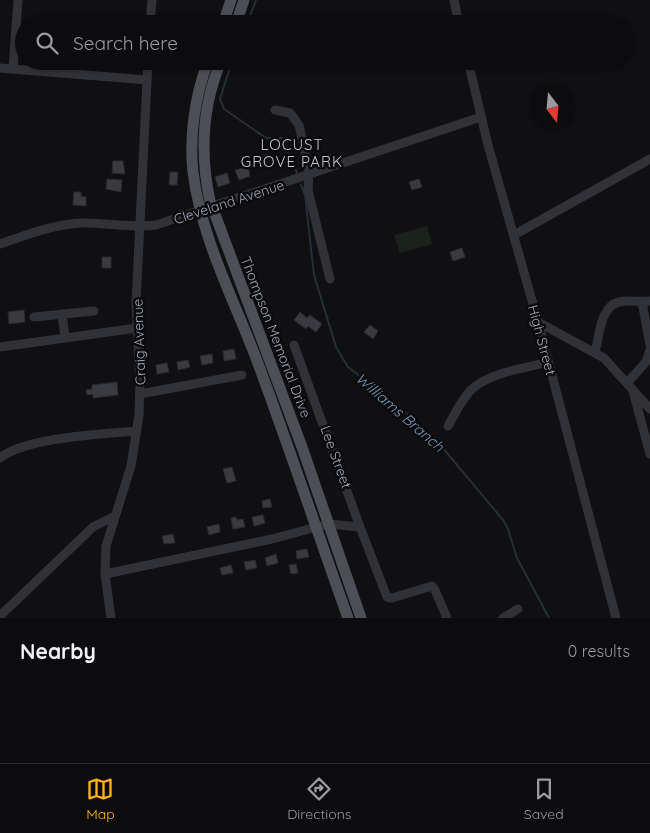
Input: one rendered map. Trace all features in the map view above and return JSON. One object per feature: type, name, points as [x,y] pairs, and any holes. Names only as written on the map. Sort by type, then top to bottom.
[{"type":"main road","points":[[226,15],[231,0]]},
{"type":"main road","points":[[239,15],[244,0]]},
{"type":"main road","name":"Thompson Memorial Drive","points":[[205,70],[199,89],[193,131],[193,171],[348,618]]},
{"type":"main road","name":"Thompson Memorial Drive","points":[[218,70],[211,93],[204,131],[206,209],[328,524],[362,618]]},
{"type":"street","points":[[17,15],[18,0]]},
{"type":"street","points":[[151,15],[152,0]]},
{"type":"street","points":[[454,0],[457,15]]},
{"type":"street","points":[[0,68],[13,69],[15,41]]},
{"type":"street","points":[[25,70],[147,80]]},
{"type":"street","name":"Craig Avenue","points":[[110,618],[104,574],[106,546],[128,477],[137,431],[140,394],[137,328],[148,70]]},
{"type":"street","name":"High Street","points":[[470,70],[481,117],[538,322],[616,618]]},
{"type":"street","points":[[275,110],[284,110],[297,120],[309,176],[308,190],[330,279]]},
{"type":"street","name":"Cleveland Avenue","points":[[0,244],[67,224],[83,223],[140,227],[156,225],[309,176],[481,117]]},
{"type":"street","points":[[514,235],[650,158]]},
{"type":"street","points":[[595,353],[604,316],[611,306],[621,301],[646,301],[650,345]]},
{"type":"street","points":[[34,317],[94,311]]},
{"type":"street","points":[[62,314],[65,337]]},
{"type":"street","points":[[538,322],[604,358],[650,409]]},
{"type":"street","points":[[0,348],[137,328]]},
{"type":"street","name":"Lee Street","points":[[294,345],[387,597],[392,598],[432,586],[447,618]]},
{"type":"street","points":[[630,386],[646,362],[650,350]]},
{"type":"street","points":[[448,426],[464,399],[478,384],[493,377],[548,362]]},
{"type":"street","points":[[140,394],[242,375]]},
{"type":"street","points":[[630,386],[650,454]]},
{"type":"street","points":[[0,458],[16,450],[50,441],[137,431]]},
{"type":"street","points":[[0,616],[93,527],[114,517]]},
{"type":"street","points":[[104,574],[328,524],[360,527]]},
{"type":"street","points":[[503,618],[518,609]]},
{"type":"shaded area","points":[[427,226],[432,244],[400,253],[394,235]]},
{"type":"building","points":[[113,161],[123,161],[125,174],[112,173]]},
{"type":"building","points":[[248,167],[250,176],[239,180],[235,170]]},
{"type":"building","points":[[170,172],[178,172],[177,185],[169,185]]},
{"type":"building","points":[[227,173],[230,183],[218,187],[215,177]]},
{"type":"building","points":[[107,179],[122,180],[121,192],[106,189]]},
{"type":"building","points":[[419,179],[422,187],[412,190],[409,182]]},
{"type":"building","points":[[74,192],[81,192],[81,196],[86,197],[86,206],[73,205]]},
{"type":"building","points":[[462,248],[465,257],[453,261],[450,252]]},
{"type":"building","points":[[102,257],[111,257],[111,268],[102,268]]},
{"type":"building","points":[[24,310],[25,322],[9,324],[8,312]]},
{"type":"building","points":[[300,312],[307,318],[310,315],[322,324],[316,332],[308,326],[306,329],[294,320]]},
{"type":"building","points":[[370,325],[378,331],[373,339],[364,332]]},
{"type":"building","points":[[234,349],[236,359],[224,361],[223,351]]},
{"type":"building","points":[[212,354],[213,363],[202,365],[200,356]]},
{"type":"building","points":[[188,360],[190,367],[178,370],[177,362]]},
{"type":"building","points":[[167,363],[169,372],[157,374],[156,365]]},
{"type":"building","points":[[117,382],[118,395],[93,398],[93,394],[87,395],[86,390],[92,389],[92,385]]},
{"type":"building","points":[[232,467],[236,481],[227,483],[223,469]]},
{"type":"building","points":[[270,499],[272,507],[263,508],[262,501]]},
{"type":"building","points":[[263,515],[265,523],[254,526],[252,517]]},
{"type":"building","points":[[236,517],[237,520],[243,519],[245,527],[233,529],[231,518]]},
{"type":"building","points":[[219,524],[220,532],[209,535],[207,527]]},
{"type":"building","points":[[173,534],[175,543],[164,544],[162,536]]},
{"type":"building","points":[[307,549],[309,557],[297,559],[296,551]]},
{"type":"building","points":[[276,554],[278,563],[267,566],[265,558]]},
{"type":"building","points":[[255,560],[257,568],[246,570],[244,562]]},
{"type":"building","points":[[296,564],[298,573],[291,574],[289,565]]},
{"type":"building","points":[[231,565],[233,573],[222,575],[220,568]]},
{"type":"waterway","name":"Williams Branch","points":[[250,15],[256,0]]},
{"type":"waterway","name":"Williams Branch","points":[[229,70],[220,99],[224,109],[266,138],[282,138],[297,173]]},
{"type":"waterway","name":"Williams Branch","points":[[301,185],[305,195],[314,275],[336,347],[348,367],[412,418],[442,447],[503,520],[508,529],[517,558],[549,618]]},
{"type":"district","name":"LOCUST GROVE PARK","points":[[292,152]]}]
